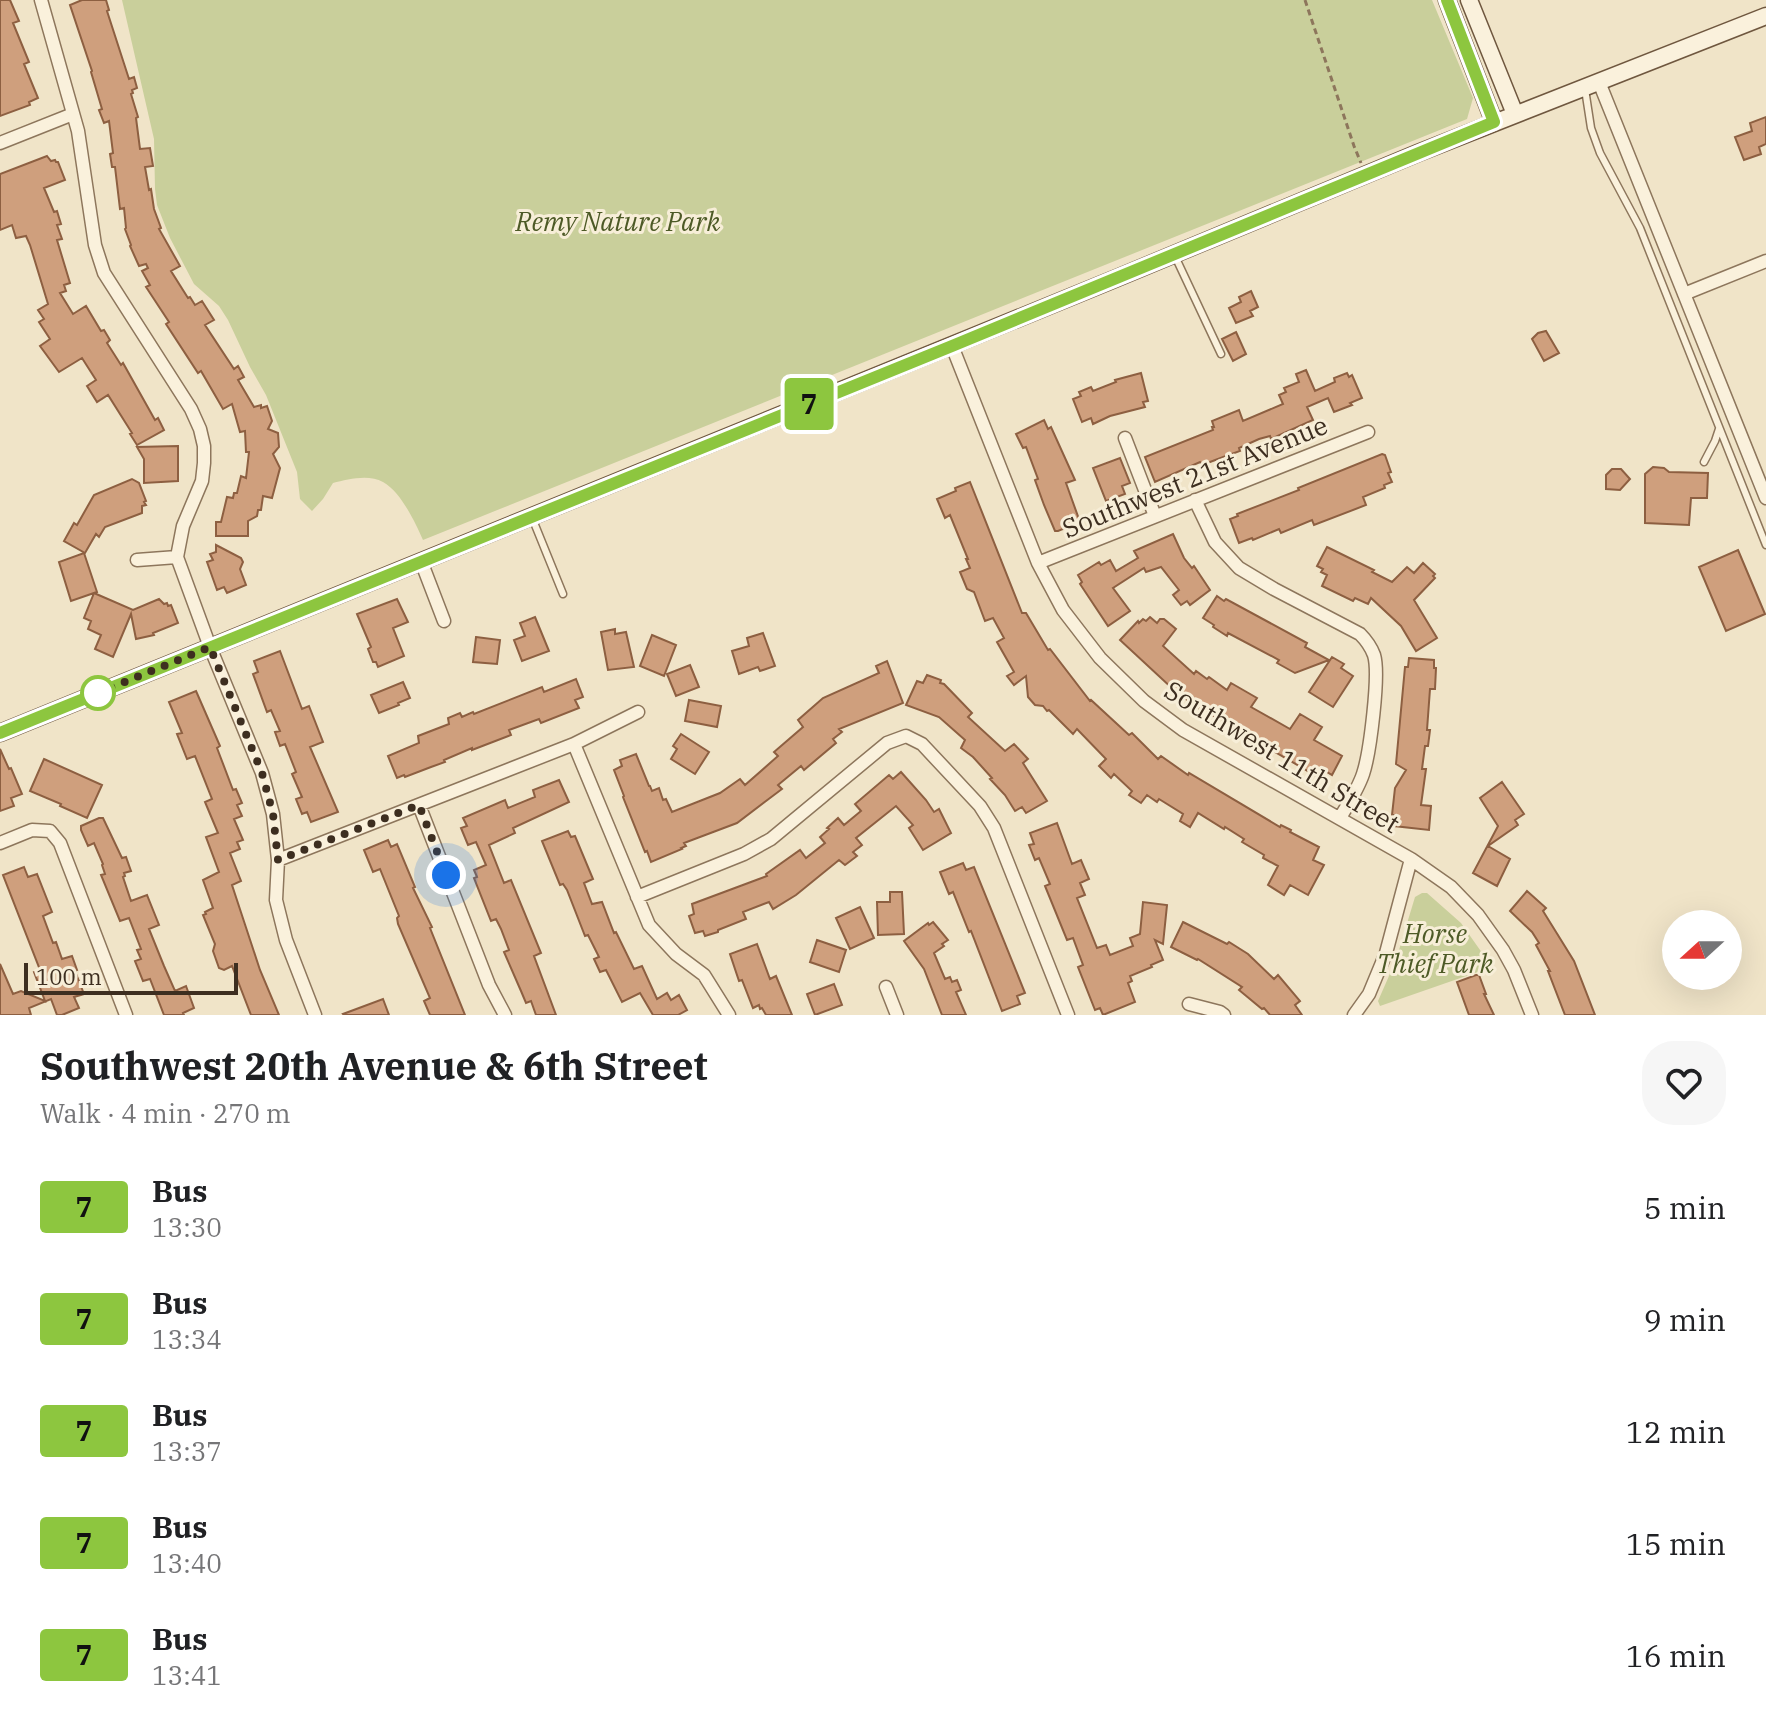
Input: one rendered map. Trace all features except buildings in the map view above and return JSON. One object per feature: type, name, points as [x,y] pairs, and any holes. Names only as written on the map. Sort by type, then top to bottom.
[{"type":"street","points":[[41,0],[81,143],[95,245],[104,273],[191,409],[200,429],[204,446],[202,481],[183,526],[177,557],[262,773],[273,814],[278,860],[276,900],[286,940],[315,1015]]},
{"type":"street","points":[[1447,0],[1494,122]]},
{"type":"street","points":[[1469,0],[1515,114]]},
{"type":"street","points":[[0,733],[1494,122],[1766,16]]},
{"type":"street","points":[[1592,85],[1684,294],[1766,498]]},
{"type":"street","points":[[0,143],[73,114]]},
{"type":"street","points":[[1684,294],[1766,261]]},
{"type":"street","name":"Southwest 11th Street","points":[[952,346],[1038,563],[1078,631],[1144,701],[1183,730],[1411,859],[1451,887],[1478,915],[1503,950],[1532,1015]]},
{"type":"street","name":"Southwest 21st Avenue","points":[[1038,563],[1368,432]]},
{"type":"street","points":[[1125,438],[1155,516]]},
{"type":"street","points":[[1195,500],[1215,542],[1239,568],[1360,634],[1370,647],[1376,663],[1367,759],[1356,790],[1340,818]]},
{"type":"street","points":[[137,560],[177,557]]},
{"type":"street","points":[[421,561],[444,621]]},
{"type":"street","points":[[278,860],[574,744],[638,712]]},
{"type":"street","points":[[637,897],[744,854],[771,839],[887,743],[906,736],[922,744],[980,806],[994,828],[1068,1015]]},
{"type":"street","points":[[574,744],[649,925],[676,954],[704,975],[729,1015]]},
{"type":"street","points":[[419,805],[489,985],[505,1015]]},
{"type":"street","points":[[0,843],[32,830],[50,831],[60,843],[126,1015]]},
{"type":"street","points":[[1354,1015],[1369,994],[1386,953],[1411,859]]},
{"type":"street","points":[[886,987],[897,1015]]},
{"type":"street","points":[[1189,1004],[1224,1015]]},
{"type":"lane","points":[[1592,85],[1591,128],[1600,153],[1640,228],[1766,545]]},
{"type":"lane","points":[[1174,254],[1221,354]]},
{"type":"lane","points":[[1704,462],[1720,429]]},
{"type":"lane","points":[[532,517],[563,594]]},
{"type":"path","points":[[1305,0],[1354,146]]},
{"type":"green space","name":"Remy Nature Park","points":[[122,0],[1432,0],[1473,98],[1467,119],[423,540],[401,500],[390,487],[371,478],[333,483],[312,511],[300,499],[297,472],[266,395],[219,306],[194,284],[157,205],[154,139]]},
{"type":"green space","name":"Horse Thief Park","points":[[1427,893],[1461,923],[1492,967],[1380,1006],[1378,1001],[1396,960],[1415,897]]},
{"type":"bus line","name":"7","points":[[0,733],[1494,122],[1447,0]]},
{"type":"route","points":[[98,693],[210,647],[262,773],[273,814],[278,860],[419,805],[446,875]]}]
